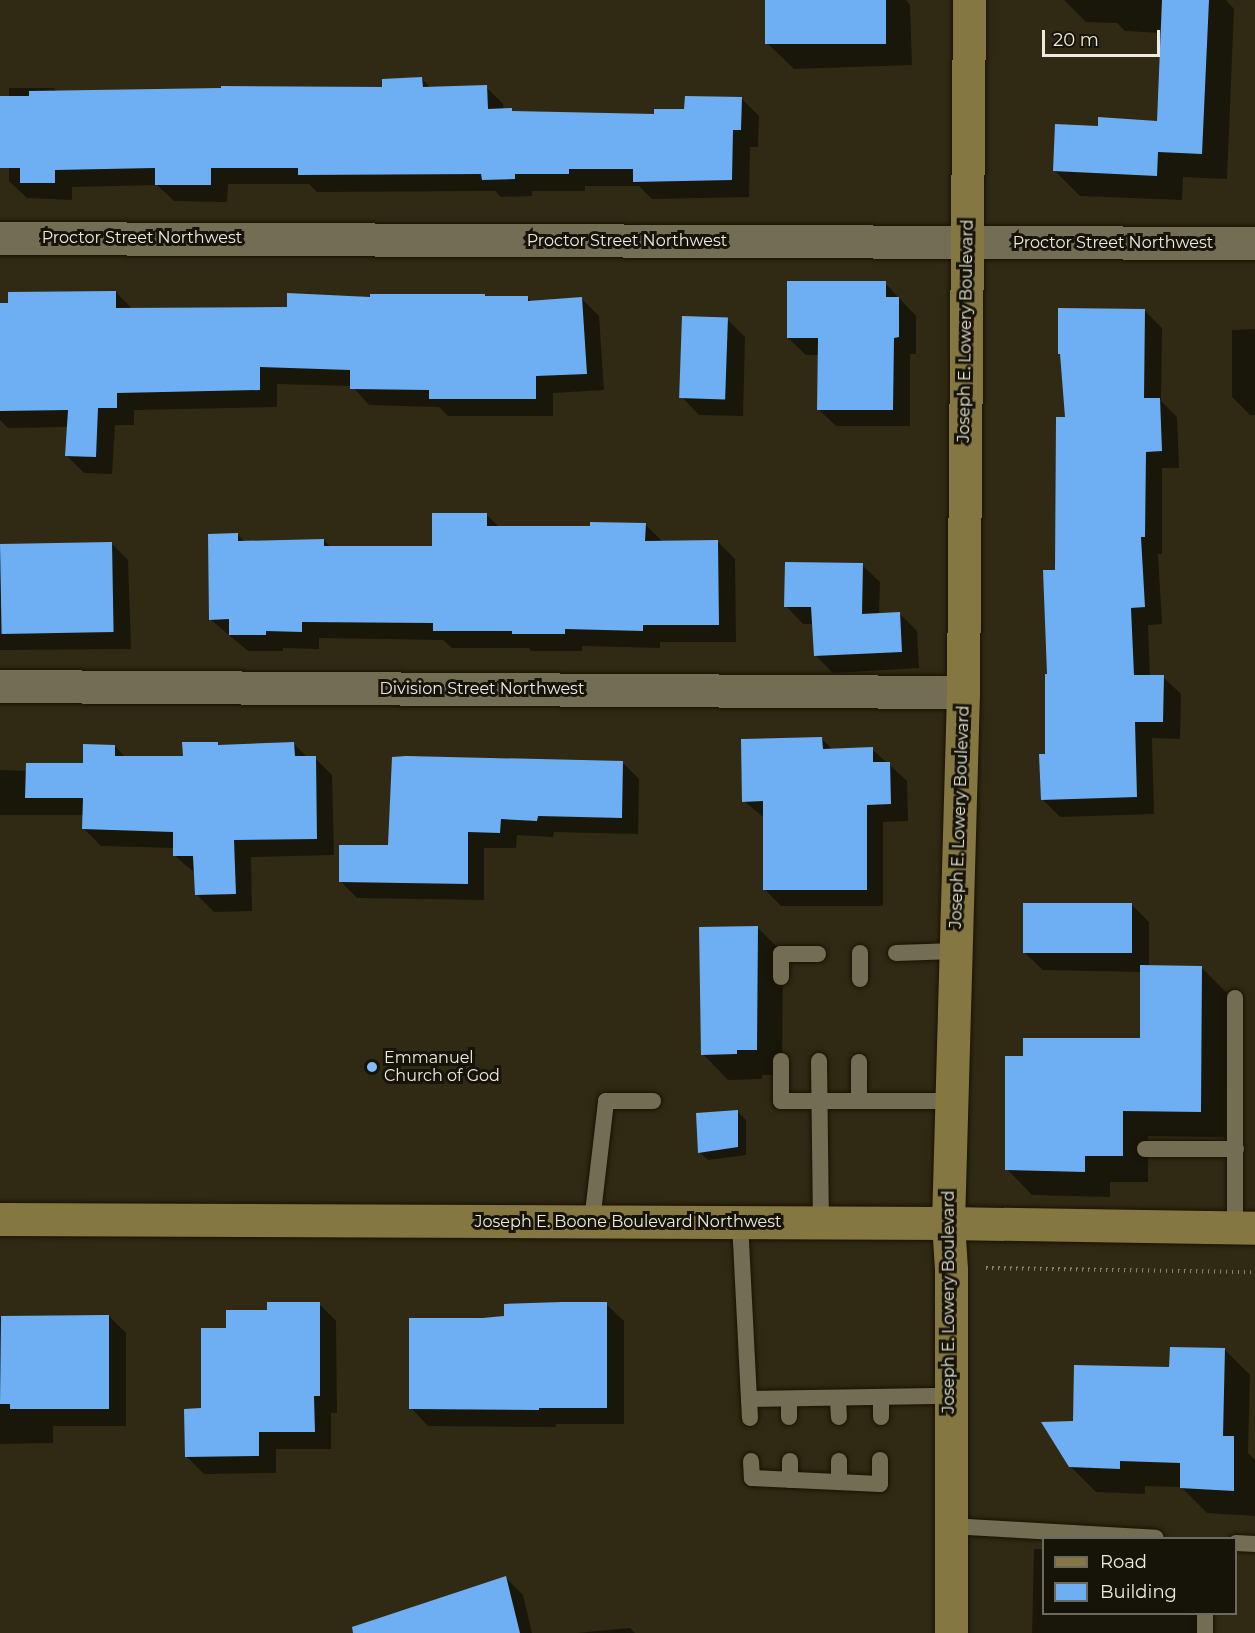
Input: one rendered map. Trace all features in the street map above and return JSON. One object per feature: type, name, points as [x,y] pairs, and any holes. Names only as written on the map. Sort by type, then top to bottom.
[{"type":"main road","name":"Joseph E. Lowery Boulevard","points":[[951,1633],[949,1396],[951,1269],[948,1223],[963,692],[969,0]]},
{"type":"main road","name":"Joseph E. Boone Boulevard Northwest","points":[[0,1219],[948,1223],[1245,1228]]},
{"type":"street","name":"Proctor Street Northwest","points":[[0,238],[1255,243]]},
{"type":"street","name":"Division Street Northwest","points":[[0,686],[963,692]]},
{"type":"lane","points":[[896,952],[956,951]]},
{"type":"lane","points":[[860,953],[860,979]]},
{"type":"lane","points":[[781,978],[781,954],[818,954]]},
{"type":"lane","points":[[1235,998],[1236,1149],[1245,1228]]},
{"type":"lane","points":[[781,1061],[781,1101],[951,1101]]},
{"type":"lane","points":[[819,1061],[821,1223]]},
{"type":"lane","points":[[859,1062],[859,1101]]},
{"type":"lane","points":[[592,1221],[606,1101],[653,1101]]},
{"type":"lane","points":[[1145,1149],[1236,1149]]},
{"type":"lane","points":[[740,1222],[750,1418]]},
{"type":"lane","points":[[749,1399],[881,1399],[949,1396]]},
{"type":"lane","points":[[789,1399],[789,1417]]},
{"type":"lane","points":[[838,1399],[839,1418]]},
{"type":"lane","points":[[881,1399],[881,1417]]},
{"type":"lane","points":[[751,1461],[752,1478],[880,1484],[880,1460]]},
{"type":"lane","points":[[790,1461],[790,1480]]},
{"type":"lane","points":[[839,1461],[839,1482]]},
{"type":"lane","points":[[950,1526],[1124,1537]]},
{"type":"lane","points":[[1237,1543],[1255,1544]]},
{"type":"lane","points":[[1204,1633],[1205,1615]]},
{"type":"path","points":[[991,1268],[1255,1272]]},
{"type":"building","points":[[765,0],[886,0],[886,44],[765,44]]},
{"type":"building","points":[[1162,0],[1209,0],[1202,154],[1158,152],[1157,176],[1053,171],[1055,124],[1098,126],[1098,117],[1157,121]]},
{"type":"building","points":[[422,77],[423,87],[487,85],[488,109],[512,108],[512,111],[654,114],[654,109],[684,109],[685,96],[742,97],[741,130],[733,130],[732,180],[633,182],[633,169],[569,169],[569,174],[515,174],[515,179],[482,180],[481,174],[298,175],[298,168],[211,168],[211,185],[155,185],[155,168],[55,170],[55,183],[20,183],[20,168],[0,168],[0,96],[29,96],[29,91],[221,88],[221,86],[382,87],[382,79]]},
{"type":"building","points":[[787,281],[886,281],[886,297],[899,297],[899,337],[894,338],[893,410],[817,410],[818,338],[787,338]]},
{"type":"building","points":[[116,291],[116,308],[287,307],[287,293],[370,297],[370,294],[485,294],[485,296],[528,296],[528,301],[582,297],[587,374],[536,376],[536,399],[429,399],[429,390],[350,389],[350,370],[260,367],[260,390],[117,393],[117,408],[98,408],[96,457],[65,456],[68,410],[0,411],[0,303],[8,303],[8,292]]},
{"type":"building","points":[[1058,308],[1145,309],[1144,398],[1160,398],[1162,451],[1146,452],[1145,537],[1141,537],[1145,607],[1131,608],[1134,675],[1164,675],[1163,722],[1135,722],[1137,797],[1041,800],[1039,754],[1045,754],[1045,674],[1047,674],[1043,570],[1055,570],[1056,417],[1065,417],[1060,354],[1058,354]]},
{"type":"building","points":[[682,316],[728,318],[725,400],[679,398]]},
{"type":"building","points":[[432,513],[487,513],[487,526],[590,526],[590,522],[646,523],[645,541],[718,540],[719,625],[643,625],[643,631],[565,629],[565,634],[512,634],[512,631],[433,631],[433,623],[302,622],[302,632],[266,631],[266,635],[229,635],[229,619],[209,620],[208,534],[238,533],[238,541],[324,539],[324,546],[432,546]]},
{"type":"building","points":[[112,542],[114,632],[2,634],[0,544]]},
{"type":"building","points":[[785,562],[863,563],[862,614],[900,612],[902,652],[814,656],[811,607],[784,607]]},
{"type":"building","points":[[822,737],[823,749],[873,747],[873,762],[890,762],[891,804],[867,805],[867,890],[763,890],[763,801],[742,802],[741,739]]},
{"type":"building","points":[[182,742],[218,742],[218,745],[294,742],[295,756],[316,756],[317,839],[234,840],[236,894],[195,895],[193,856],[173,856],[173,832],[82,829],[83,798],[25,798],[26,763],[83,763],[83,744],[115,745],[115,756],[183,756]]},
{"type":"building","points":[[392,757],[623,761],[622,818],[538,816],[537,821],[501,819],[500,833],[468,832],[468,884],[339,882],[339,845],[388,845]]},
{"type":"building","points":[[1023,903],[1132,903],[1132,953],[1023,953]]},
{"type":"building","points":[[758,926],[757,1050],[737,1050],[737,1054],[701,1055],[699,927]]},
{"type":"building","points":[[1140,965],[1202,966],[1201,1112],[1123,1111],[1123,1156],[1085,1156],[1085,1172],[1005,1170],[1005,1056],[1023,1056],[1023,1038],[1140,1038]]},
{"type":"building","points":[[738,1110],[738,1147],[698,1153],[696,1113]]},
{"type":"building","points":[[267,1302],[320,1302],[320,1396],[314,1396],[315,1432],[259,1432],[259,1456],[185,1457],[184,1409],[201,1408],[201,1328],[226,1328],[226,1310],[267,1310]]},
{"type":"building","points":[[607,1302],[607,1408],[409,1409],[409,1318],[504,1316],[504,1304]]},
{"type":"building","points":[[109,1315],[109,1409],[10,1409],[10,1404],[0,1404],[1,1316]]},
{"type":"building","points":[[1170,1347],[1225,1348],[1223,1436],[1234,1436],[1234,1491],[1180,1488],[1180,1463],[1120,1461],[1120,1469],[1069,1467],[1041,1422],[1073,1421],[1074,1365],[1169,1367]]},
{"type":"building","points":[[506,1576],[520,1633],[353,1633],[352,1627]]},
{"type":"place","name":"Emmanuel Church of God","points":[[372,1067]]}]
